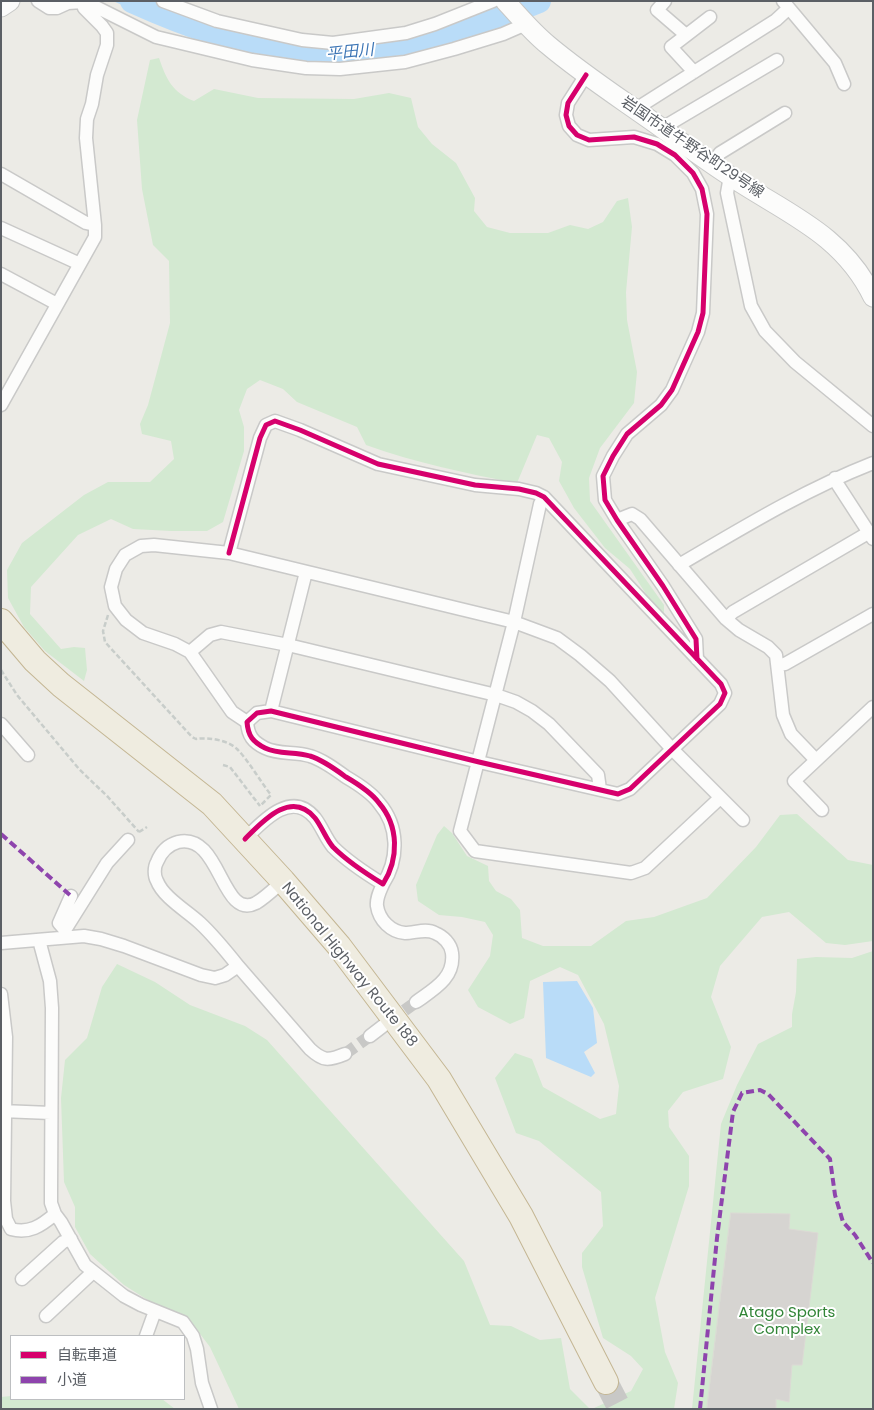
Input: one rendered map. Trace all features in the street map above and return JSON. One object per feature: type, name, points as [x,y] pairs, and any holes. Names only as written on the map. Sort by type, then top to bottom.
[{"type":"highway","name":"National Highway Route 188","points":[[1,621],[35,661],[60,685],[212,804],[283,881],[339,946],[440,1079],[521,1216],[606,1382]]},
{"type":"street","points":[[1,7],[10,1]]},
{"type":"street","points":[[38,1],[49,8],[57,8],[68,3],[83,2],[156,37],[252,60],[306,68],[340,69],[405,62],[503,34],[525,23]]},
{"type":"street","points":[[163,1],[226,23],[302,40],[333,43],[406,33],[435,24],[493,1]]},
{"type":"street","points":[[665,1],[658,10],[686,36]]},
{"type":"street","points":[[1,405],[95,237],[86,138],[87,119],[107,45],[107,33],[84,8],[83,2]]},
{"type":"street","name":"岩国市道牛野谷町29号線","points":[[506,2],[547,44],[586,75],[712,164],[798,218],[832,242],[852,262],[873,296]]},
{"type":"street","points":[[638,111],[642,105],[776,20],[786,5],[835,63],[844,84]]},
{"type":"street","points":[[694,72],[671,47],[710,17]]},
{"type":"street","points":[[664,130],[669,124],[777,60]]},
{"type":"street","points":[[586,75],[568,103],[566,115],[569,126],[577,135],[588,140],[634,137],[657,144],[675,155],[693,173],[702,189],[707,214],[703,313],[698,332],[672,390],[661,405],[627,434],[603,476],[605,500],[696,639],[697,659]]},
{"type":"street","points":[[712,164],[720,153],[785,113]]},
{"type":"street","points":[[1,174],[86,223],[95,225]]},
{"type":"street","points":[[730,176],[727,193],[751,306],[764,330],[796,362],[873,426]]},
{"type":"street","points":[[1,228],[80,264]]},
{"type":"street","points":[[1,274],[57,304]]},
{"type":"street","points":[[229,554],[260,438],[266,425],[275,421],[378,464],[475,485],[519,489],[536,493],[544,497],[721,684],[725,693],[720,704],[630,789],[618,794],[271,711],[257,713],[247,722]]},
{"type":"street","points":[[679,565],[764,514],[835,478],[873,463]]},
{"type":"street","points":[[726,619],[733,612],[871,536],[835,478]]},
{"type":"street","points":[[544,497],[540,504],[514,622],[460,831],[475,851],[631,873],[645,868],[720,798]]},
{"type":"street","points":[[617,520],[632,514],[640,519],[726,619],[768,647],[776,655],[783,715],[791,734],[815,759]]},
{"type":"street","points":[[247,722],[232,712],[190,652],[175,644],[143,633],[126,620],[115,606],[111,587],[116,569],[125,555],[141,546],[154,545],[229,554],[514,622],[556,638],[580,655],[610,681],[672,748],[743,820]]},
{"type":"street","points":[[271,711],[306,572]]},
{"type":"street","points":[[778,666],[785,664],[873,614]]},
{"type":"street","points":[[190,652],[210,635],[221,632],[288,645],[496,695],[516,702],[549,724],[598,776],[600,789]]},
{"type":"street","points":[[822,810],[794,781],[815,759],[873,707]]},
{"type":"street","points":[[247,722],[248,733],[256,742],[267,749],[310,756],[326,763],[366,790],[379,802],[389,816],[394,833],[394,853],[390,872],[378,896],[377,906],[381,918],[388,927],[403,933],[426,930],[435,932],[445,939],[451,949],[452,962],[449,974],[442,983],[416,1002]]},
{"type":"street","points":[[1,724],[28,754]]},
{"type":"street","points":[[245,839],[268,816],[280,809],[294,807],[306,810],[314,818],[332,846],[345,858],[383,884]]},
{"type":"street","points":[[65,933],[107,863],[128,840]]},
{"type":"street","points":[[283,881],[256,903],[247,905],[237,902],[230,895],[209,855],[192,842],[183,841],[172,844],[162,851],[155,865],[156,879],[163,891],[201,924],[310,1049],[320,1058],[332,1059],[345,1054]]},
{"type":"street","points":[[65,933],[59,924],[71,896]]},
{"type":"street","points":[[1,943],[39,940],[65,933],[101,938],[201,975],[215,978],[225,976],[238,966]]},
{"type":"street","points":[[39,940],[47,964],[52,999],[50,1192],[55,1214],[85,1265],[93,1272],[124,1296],[183,1322],[193,1336],[198,1349],[202,1383],[211,1409]]},
{"type":"street","points":[[1,994],[6,1037],[3,1111],[4,1220],[11,1229],[18,1231],[31,1230],[45,1223],[55,1214]]},
{"type":"street","points":[[370,1036],[383,1026]]},
{"type":"street","points":[[3,1111],[51,1113]]},
{"type":"street","points":[[22,1279],[63,1242],[71,1239]]},
{"type":"street","points":[[46,1316],[93,1272]]},
{"type":"street","points":[[146,1335],[155,1311]]},
{"type":"path","points":[[115,606],[108,615],[103,631],[105,642],[192,736],[196,739],[204,738],[225,742],[237,748],[270,795],[260,806]]},
{"type":"path","points":[[1,670],[17,694],[79,769],[140,832]]},
{"type":"path","points":[[223,765],[230,767],[268,816]]},
{"type":"green space","points":[[159,58],[171,84],[181,94],[194,101],[214,89],[258,98],[354,99],[389,93],[411,98],[418,127],[432,144],[456,163],[475,198],[474,211],[487,227],[510,233],[548,233],[570,225],[588,229],[603,222],[617,201],[628,198],[632,227],[626,292],[627,320],[637,372],[634,403],[600,448],[589,478],[590,501],[664,605],[664,613],[653,605],[630,569],[605,548],[574,508],[559,481],[562,462],[549,438],[537,435],[517,483],[497,479],[422,462],[366,445],[357,427],[297,402],[283,389],[260,380],[247,389],[239,410],[244,427],[244,451],[223,522],[207,531],[171,531],[133,529],[111,519],[78,535],[31,587],[30,614],[61,649],[85,648],[87,670],[84,681],[45,651],[24,627],[8,598],[7,570],[22,543],[84,495],[108,482],[150,482],[174,459],[171,441],[142,434],[140,424],[148,405],[170,323],[169,261],[153,245],[142,189],[137,120],[150,60]]},
{"type":"green space","points":[[797,814],[848,860],[873,865],[873,941],[845,945],[826,943],[789,912],[762,917],[720,966],[711,997],[731,1047],[723,1079],[683,1092],[668,1111],[669,1127],[689,1156],[689,1186],[655,1298],[665,1352],[678,1383],[674,1409],[592,1409],[631,1391],[643,1369],[631,1356],[603,1338],[582,1267],[582,1253],[603,1226],[601,1192],[539,1141],[516,1133],[495,1078],[515,1053],[532,1059],[543,1087],[600,1119],[616,1114],[619,1086],[604,1024],[578,975],[560,967],[530,981],[524,1018],[510,1024],[478,1007],[468,990],[490,956],[493,935],[485,922],[439,915],[418,901],[416,885],[437,835],[444,826],[452,833],[467,856],[488,866],[489,881],[496,891],[511,899],[520,910],[522,938],[543,946],[591,946],[626,921],[654,917],[707,898],[756,847],[780,815]]},
{"type":"green space","name":"Atago Sports Complex","points":[[873,951],[873,1409],[692,1409],[721,1124],[737,1085],[758,1044],[792,1027],[797,959],[816,957],[852,958]]},
{"type":"green space","points":[[117,964],[155,982],[190,1005],[245,1026],[267,1040],[464,1261],[490,1325],[511,1326],[540,1340],[561,1338],[570,1389],[590,1409],[239,1409],[210,1347],[188,1318],[154,1304],[124,1285],[90,1254],[75,1227],[75,1207],[64,1182],[61,1098],[65,1060],[87,1038],[102,987]]},
{"type":"green space","points":[[10,1396],[10,1400],[163,1400],[175,1409],[1,1409],[1,1397]]},
{"type":"water","points":[[113,1],[146,1],[175,15],[181,21],[172,27]]},
{"type":"water","points":[[577,981],[593,1008],[597,1043],[584,1052],[595,1073],[591,1077],[546,1058],[543,982]]},
{"type":"building","points":[[731,1213],[790,1214],[789,1229],[818,1233],[802,1365],[792,1365],[789,1402],[776,1399],[776,1409],[707,1409]]},
{"type":"waterway","name":"平田川","points":[[132,1],[171,18],[232,39],[273,49],[323,57],[379,51],[406,45],[460,30],[539,1]]},
{"type":"tunnel","points":[[390,1021],[416,1002]]},
{"type":"tunnel","points":[[345,1054],[370,1036]]},
{"type":"tunnel","points":[[606,1382],[620,1409]]},
{"type":"marked path","points":[[1,834],[71,896]]},
{"type":"marked path","points":[[700,1409],[717,1238],[733,1112],[742,1093],[760,1090],[768,1094],[830,1159],[835,1195],[843,1222],[855,1235],[873,1263]]},
{"type":"cycle path","points":[[586,75],[568,103],[566,115],[569,126],[577,135],[589,140],[634,137],[657,144],[675,155],[693,173],[702,189],[707,214],[703,313],[698,332],[672,390],[661,405],[627,434],[603,476],[605,500],[696,639],[697,659]]},
{"type":"cycle path","points":[[229,553],[260,438],[266,425],[275,421],[378,464],[475,485],[519,489],[536,493],[544,497],[721,684],[725,693],[720,704],[630,789],[618,794],[271,711],[257,713],[247,722],[250,735],[257,743],[270,750],[310,756],[320,760],[360,785],[372,795],[386,812],[390,822],[393,832],[394,853],[392,864],[383,884],[357,867],[333,847],[315,818],[306,810],[296,807],[287,807],[277,811],[245,839]]}]
